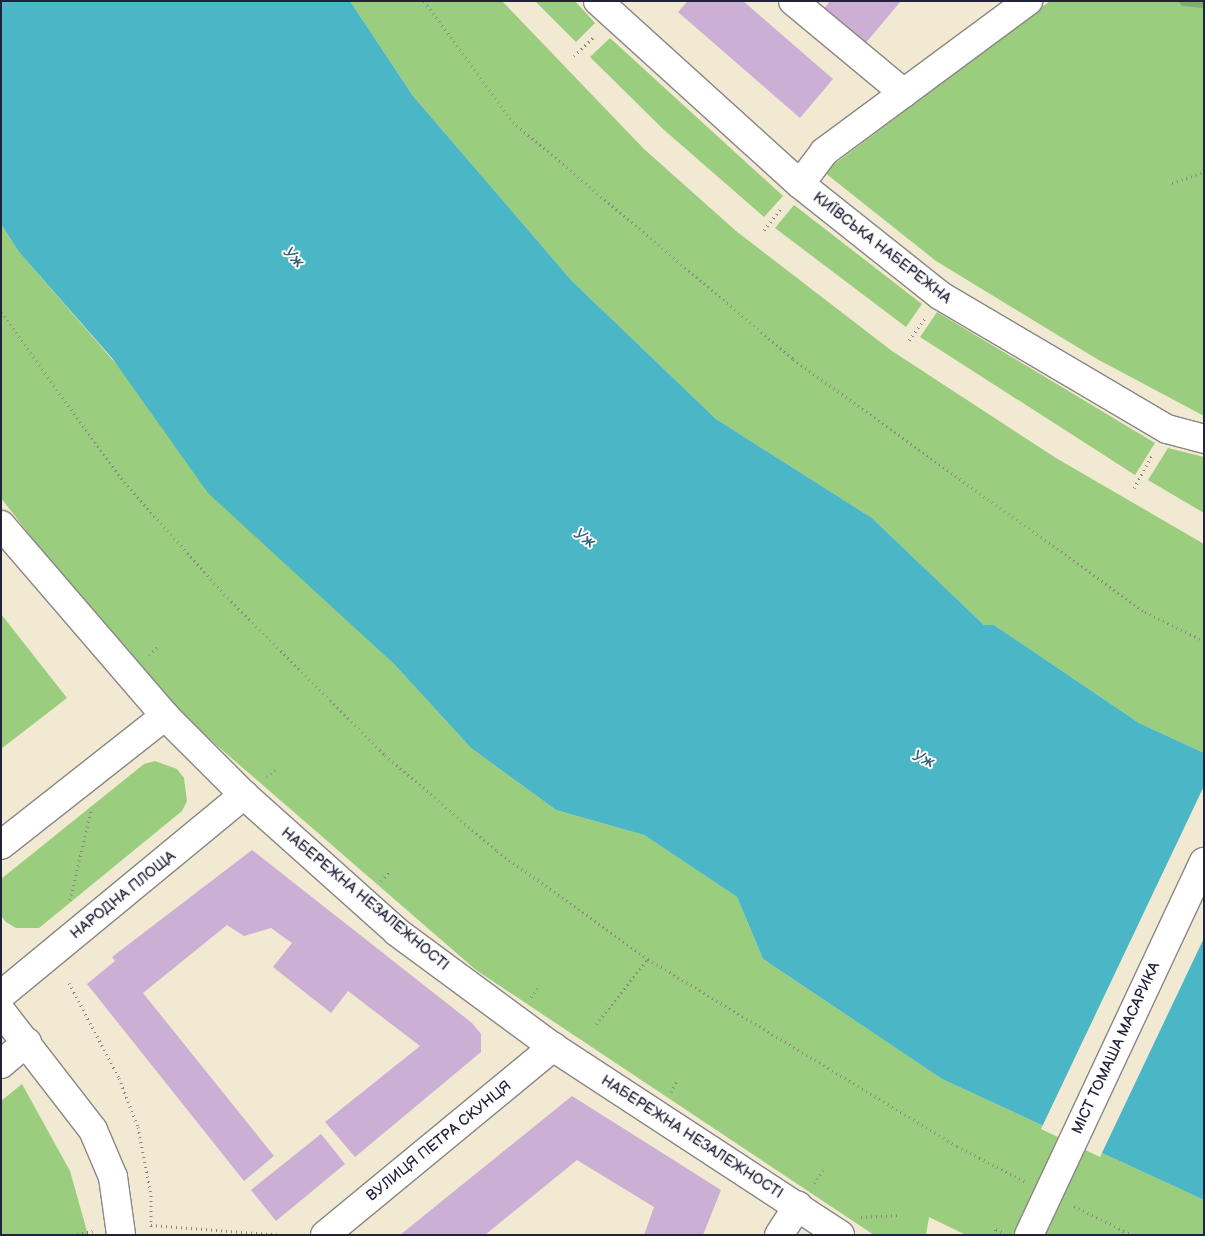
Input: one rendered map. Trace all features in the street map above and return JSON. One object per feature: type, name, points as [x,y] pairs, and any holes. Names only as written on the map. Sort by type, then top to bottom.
[{"type":"street","name":"КИЇВСЬКА НАБЕРЕЖНА","points":[[598,1],[800,184],[941,296],[987,325],[1167,429],[1204,440]]},
{"type":"street","points":[[793,1],[904,93]]},
{"type":"street","points":[[800,184],[824,152],[1028,1]]},
{"type":"street","name":"НАБЕРЕЖНА НЕЗАЛЕЖНОСТІ","points":[[1,525],[160,719],[238,800],[397,932],[553,1047],[840,1235]]},
{"type":"street","points":[[1,845],[160,719]]},
{"type":"street","name":"НАРОДНА ПЛОЩА","points":[[1,994],[238,800]]},
{"type":"street","name":"МІСТ ТОМАША МАСАРИКА","points":[[1029,1235],[1204,862]]},
{"type":"street","points":[[1,1010],[28,1042],[93,1130],[113,1177],[109,1232]]},
{"type":"street","points":[[1,1064],[28,1042]]},
{"type":"street","name":"ВУЛИЦЯ ПЕТРА СКУНЦЯ","points":[[325,1235],[553,1047]]},
{"type":"street","points":[[779,1235],[798,1206]]},
{"type":"path","points":[[424,1],[513,122],[793,359],[1145,612],[1204,641]]},
{"type":"path","points":[[1172,183],[1204,172]]},
{"type":"path","points":[[1,312],[124,482],[224,594],[384,755],[497,851],[648,959],[957,1146],[1033,1185]]},
{"type":"path","points":[[1134,488],[1152,455]]},
{"type":"path","points":[[71,905],[92,806]]},
{"type":"path","points":[[596,1024],[648,959]]},
{"type":"path","points":[[69,983],[119,1078],[138,1127],[151,1195],[151,1235]]},
{"type":"path","points":[[1067,1202],[1132,1235]]},
{"type":"path","points":[[151,1225],[284,1235]]},
{"type":"path","points":[[993,1235],[996,1229]]},
{"type":"path","points":[[72,1235],[109,1232]]},
{"type":"green space","points":[[350,1],[502,1],[644,149],[736,231],[892,351],[1056,458],[1204,544],[1204,753],[1139,723],[994,625],[984,625],[872,518],[716,419],[572,281],[413,96]]},
{"type":"green space","points":[[535,1],[575,1],[595,23],[576,42]]},
{"type":"green space","points":[[1050,1],[1204,1],[1204,416],[1097,359],[936,261],[824,172]]},
{"type":"green space","points":[[1178,1],[1204,1],[1204,8],[1182,6]]},
{"type":"green space","points":[[610,38],[783,196],[764,217],[663,129],[590,57]]},
{"type":"green space","points":[[794,205],[922,304],[906,327],[775,228]]},
{"type":"green space","points":[[1,224],[19,252],[302,578],[394,664],[471,748],[556,810],[644,835],[737,897],[763,959],[942,1079],[1204,1200],[1204,1235],[966,1235],[929,1217],[926,1235],[874,1235],[476,970],[191,723],[70,587],[1,498]]},
{"type":"green space","points":[[937,312],[1155,443],[1135,475],[920,337]]},
{"type":"green space","points":[[1168,448],[1204,457],[1204,513],[1148,480]]},
{"type":"green space","points":[[1,614],[67,698],[1,749]]},
{"type":"green space","points":[[155,761],[177,769],[184,778],[187,801],[182,811],[39,928],[16,928],[6,922],[1,916],[1,879],[144,764]]},
{"type":"green space","points":[[22,1084],[70,1171],[88,1235],[1,1235],[1,1101]]},
{"type":"water","name":"Уж","points":[[1,1],[350,1],[413,96],[572,281],[716,419],[872,518],[984,625],[994,625],[1139,723],[1204,753],[1204,1200],[942,1079],[763,959],[737,897],[644,835],[556,810],[471,748],[394,664],[208,493],[112,358],[19,252],[1,224]]},
{"type":"pier","points":[[1204,786],[1204,938],[1100,1157],[1041,1129]]},
{"type":"building","points":[[688,1],[743,1],[833,79],[800,118],[678,12]]},
{"type":"building","points":[[830,1],[901,1],[864,45],[823,10]]},
{"type":"building","points":[[252,850],[472,1023],[481,1034],[481,1052],[355,1157],[325,1122],[420,1046],[348,991],[331,1013],[273,967],[292,943],[271,928],[244,936],[227,925],[143,993],[274,1156],[244,1181],[87,984],[115,961],[112,957]]},
{"type":"building","points":[[572,1096],[721,1190],[703,1235],[644,1235],[654,1207],[577,1160],[485,1235],[400,1235]]},
{"type":"building","points":[[321,1134],[345,1164],[276,1221],[251,1190]]}]
